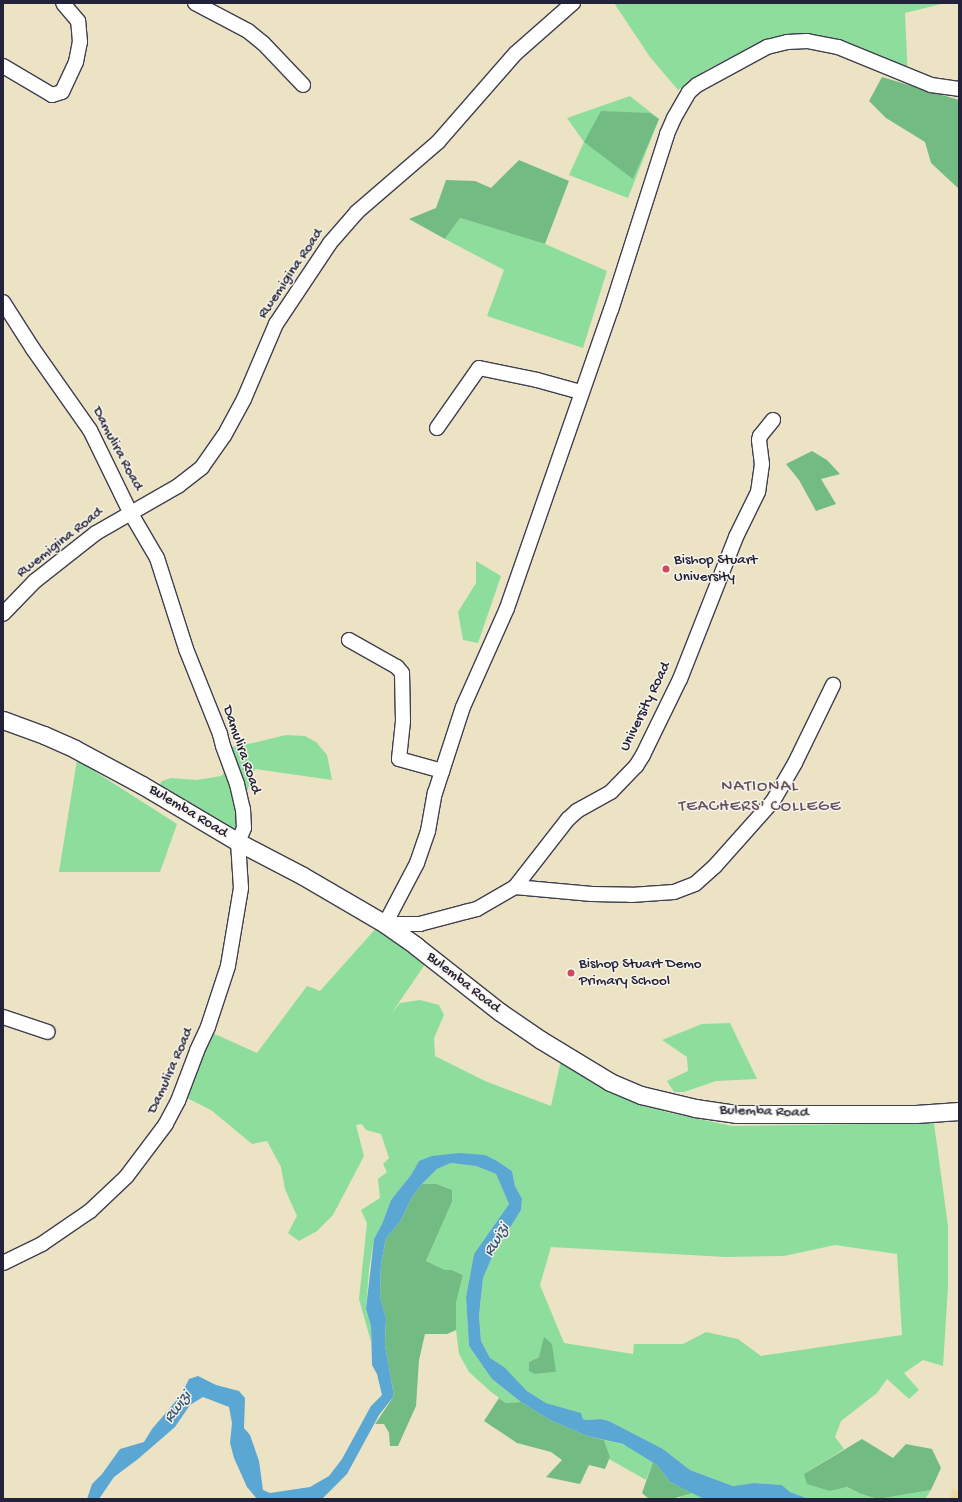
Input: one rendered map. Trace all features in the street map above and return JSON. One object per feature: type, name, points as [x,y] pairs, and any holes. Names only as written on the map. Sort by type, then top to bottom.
[{"type":"main road","name":"Bulemba Road","points":[[3,720],[44,735],[75,749],[142,785],[238,842],[303,876],[385,924],[416,946],[500,1012],[541,1040],[610,1082],[641,1095],[695,1108],[736,1114],[916,1114],[959,1111]]},
{"type":"street","points":[[3,66],[52,95],[62,92],[76,62],[80,42],[78,21],[63,3]]},
{"type":"street","points":[[195,3],[248,31],[263,43],[303,85]]},
{"type":"street","name":"Rwemigina Road","points":[[4,610],[35,581],[96,533],[130,512],[178,486],[193,475],[210,456],[224,436],[244,399],[276,324],[286,306],[327,248],[357,212],[438,142],[516,53],[573,3]]},
{"type":"street","points":[[385,924],[416,863],[428,831],[435,793],[463,707],[507,608],[581,392],[611,310],[667,134],[687,96],[698,85],[768,47],[787,42],[807,41],[838,47],[931,85],[959,90]]},
{"type":"street","name":"Damulira Road","points":[[3,302],[29,343],[90,430],[130,512],[157,558],[186,649],[230,760],[243,809],[244,828],[238,842],[241,888],[228,966],[208,1027],[197,1050],[178,1101],[166,1124],[126,1177],[90,1212],[42,1244],[3,1263]]},
{"type":"street","points":[[437,428],[479,368],[537,380],[581,392]]},
{"type":"street","name":"University Road","points":[[385,924],[420,924],[477,909],[515,887],[568,819],[577,811],[611,792],[628,776],[643,755],[680,679],[736,537],[758,492],[762,464],[759,440],[760,436],[772,420]]},
{"type":"street","points":[[348,640],[397,667],[402,673],[403,720],[399,759],[442,771]]},
{"type":"street","points":[[515,887],[631,896],[674,892],[696,884],[715,866],[773,801],[796,763],[833,685]]},
{"type":"street","points":[[3,1017],[48,1032]]},
{"type":"green space","points":[[614,3],[945,3],[905,13],[908,79],[835,48],[776,42],[742,52],[706,70],[678,90],[650,57]]},
{"type":"green space","points":[[882,77],[959,100],[959,189],[931,163],[925,142],[886,118],[869,101]]},
{"type":"green space","points":[[630,96],[659,119],[628,198],[569,175],[584,142],[567,118]]},
{"type":"green space","points":[[601,111],[650,113],[659,119],[633,179],[584,142]]},
{"type":"green space","points":[[519,160],[569,181],[545,244],[460,218],[445,239],[409,219],[436,208],[446,180],[475,181],[491,188]]},
{"type":"green space","points":[[460,218],[545,244],[607,271],[583,348],[487,316],[504,270],[445,239]]},
{"type":"green space","points":[[812,451],[827,460],[840,474],[821,479],[836,504],[816,511],[799,480],[786,464]]},
{"type":"green space","points":[[476,561],[501,576],[478,643],[463,640],[458,612],[476,583]]},
{"type":"green space","points":[[286,735],[305,736],[316,742],[327,755],[332,780],[255,769],[244,799],[226,748]]},
{"type":"green space","points":[[77,760],[177,824],[160,872],[59,872]]},
{"type":"green space","points":[[225,772],[237,804],[239,825],[236,838],[154,793],[162,781],[171,778],[197,780],[221,776]]},
{"type":"green space","points":[[378,926],[428,960],[391,1014],[400,1003],[420,1000],[439,1005],[444,1015],[434,1038],[435,1056],[485,1081],[551,1106],[561,1060],[638,1103],[666,1112],[732,1126],[934,1123],[948,1226],[948,1287],[943,1366],[923,1360],[904,1373],[919,1390],[909,1399],[887,1379],[877,1393],[841,1421],[835,1437],[844,1449],[804,1474],[830,1491],[846,1487],[861,1494],[878,1499],[809,1499],[790,1492],[782,1485],[754,1483],[733,1486],[690,1470],[663,1449],[609,1421],[601,1419],[583,1419],[580,1413],[546,1403],[527,1391],[501,1366],[490,1358],[481,1341],[479,1316],[483,1278],[493,1255],[521,1210],[522,1200],[515,1186],[512,1171],[497,1161],[419,1161],[411,1175],[391,1200],[382,1224],[374,1239],[369,1270],[366,1309],[371,1326],[371,1342],[359,1299],[367,1223],[361,1210],[380,1198],[378,1179],[387,1172],[383,1164],[389,1158],[381,1134],[366,1130],[362,1124],[356,1125],[364,1156],[333,1215],[317,1231],[299,1241],[288,1233],[297,1216],[285,1189],[281,1167],[267,1141],[252,1144],[211,1110],[183,1096],[208,1031],[257,1053],[307,986],[320,991]],"holes":[[[835,1245],[897,1254],[902,1335],[761,1356],[738,1339],[706,1332],[683,1344],[634,1344],[633,1354],[564,1343],[540,1285],[551,1247],[725,1257],[784,1256]],[[539,1357],[556,1372],[535,1374],[529,1362]]]},
{"type":"green space","points":[[730,1023],[757,1079],[716,1081],[684,1092],[674,1092],[667,1081],[688,1071],[687,1057],[662,1040],[702,1024]]},
{"type":"green space","points":[[451,1163],[476,1166],[496,1174],[509,1204],[474,1254],[466,1297],[469,1346],[492,1379],[521,1402],[506,1403],[469,1372],[459,1354],[456,1330],[456,1303],[463,1275],[452,1270],[445,1270],[426,1261],[452,1202],[452,1190],[437,1184],[422,1184],[437,1169]]},
{"type":"green space","points":[[422,1184],[437,1184],[452,1190],[452,1202],[426,1261],[445,1270],[452,1270],[463,1275],[456,1303],[456,1330],[447,1334],[425,1334],[419,1360],[416,1406],[398,1446],[390,1446],[389,1433],[384,1424],[375,1424],[394,1396],[385,1345],[386,1318],[380,1297],[381,1264],[386,1238],[400,1222],[412,1197]]},
{"type":"green space","points":[[544,1337],[552,1344],[556,1372],[535,1374],[529,1371],[529,1362],[539,1357]]},
{"type":"green space","points":[[499,1398],[506,1403],[521,1402],[550,1420],[587,1436],[604,1440],[610,1457],[605,1469],[589,1465],[580,1484],[546,1477],[562,1460],[551,1452],[517,1443],[484,1421]]},
{"type":"green space","points":[[862,1439],[893,1458],[906,1444],[932,1449],[941,1468],[931,1490],[878,1499],[861,1494],[847,1487],[830,1491],[807,1484],[804,1474]]},
{"type":"green space","points":[[604,1440],[626,1445],[653,1462],[646,1480],[609,1459],[610,1457]]},
{"type":"green space","points":[[653,1462],[670,1482],[693,1493],[672,1499],[649,1499],[642,1493]]},
{"type":"green space","points":[[931,1490],[925,1499],[878,1499]]},
{"type":"green space","points":[[693,1493],[702,1498],[715,1499],[680,1499],[680,1497]]},
{"type":"sand","points":[[953,1488],[959,1492],[959,1499],[950,1499]]},
{"type":"water","name":"Rwizi","points":[[459,1153],[485,1155],[512,1171],[515,1186],[522,1199],[521,1210],[493,1255],[483,1278],[479,1316],[481,1341],[490,1358],[504,1367],[527,1391],[546,1403],[581,1413],[583,1419],[601,1419],[609,1421],[663,1449],[690,1470],[733,1486],[754,1483],[782,1485],[790,1492],[809,1499],[702,1498],[670,1482],[657,1465],[623,1444],[587,1436],[550,1420],[521,1402],[492,1379],[469,1346],[466,1297],[474,1254],[509,1204],[496,1174],[476,1166],[451,1163],[437,1169],[422,1184],[412,1197],[400,1222],[386,1238],[381,1264],[380,1297],[386,1318],[385,1345],[394,1396],[379,1415],[347,1474],[322,1499],[257,1499],[247,1487],[234,1458],[230,1443],[232,1423],[229,1407],[203,1397],[190,1405],[175,1427],[138,1459],[114,1477],[99,1499],[87,1499],[92,1484],[102,1474],[120,1449],[144,1442],[152,1429],[181,1395],[189,1379],[198,1376],[216,1385],[239,1391],[245,1398],[244,1428],[250,1435],[259,1461],[263,1490],[270,1493],[310,1487],[329,1476],[342,1459],[371,1406],[382,1395],[377,1374],[372,1365],[371,1326],[366,1309],[374,1239],[382,1224],[391,1200],[411,1175],[419,1161],[432,1156]]},
{"type":"place","name":"Bishop Stuart University","points":[[666,569]]},
{"type":"place","name":"Bishop Stuart Demo Primary School","points":[[571,973]]},
{"type":"district","name":"NATIONAL TEACHERS' COLLEGE","points":[[760,798]]}]
